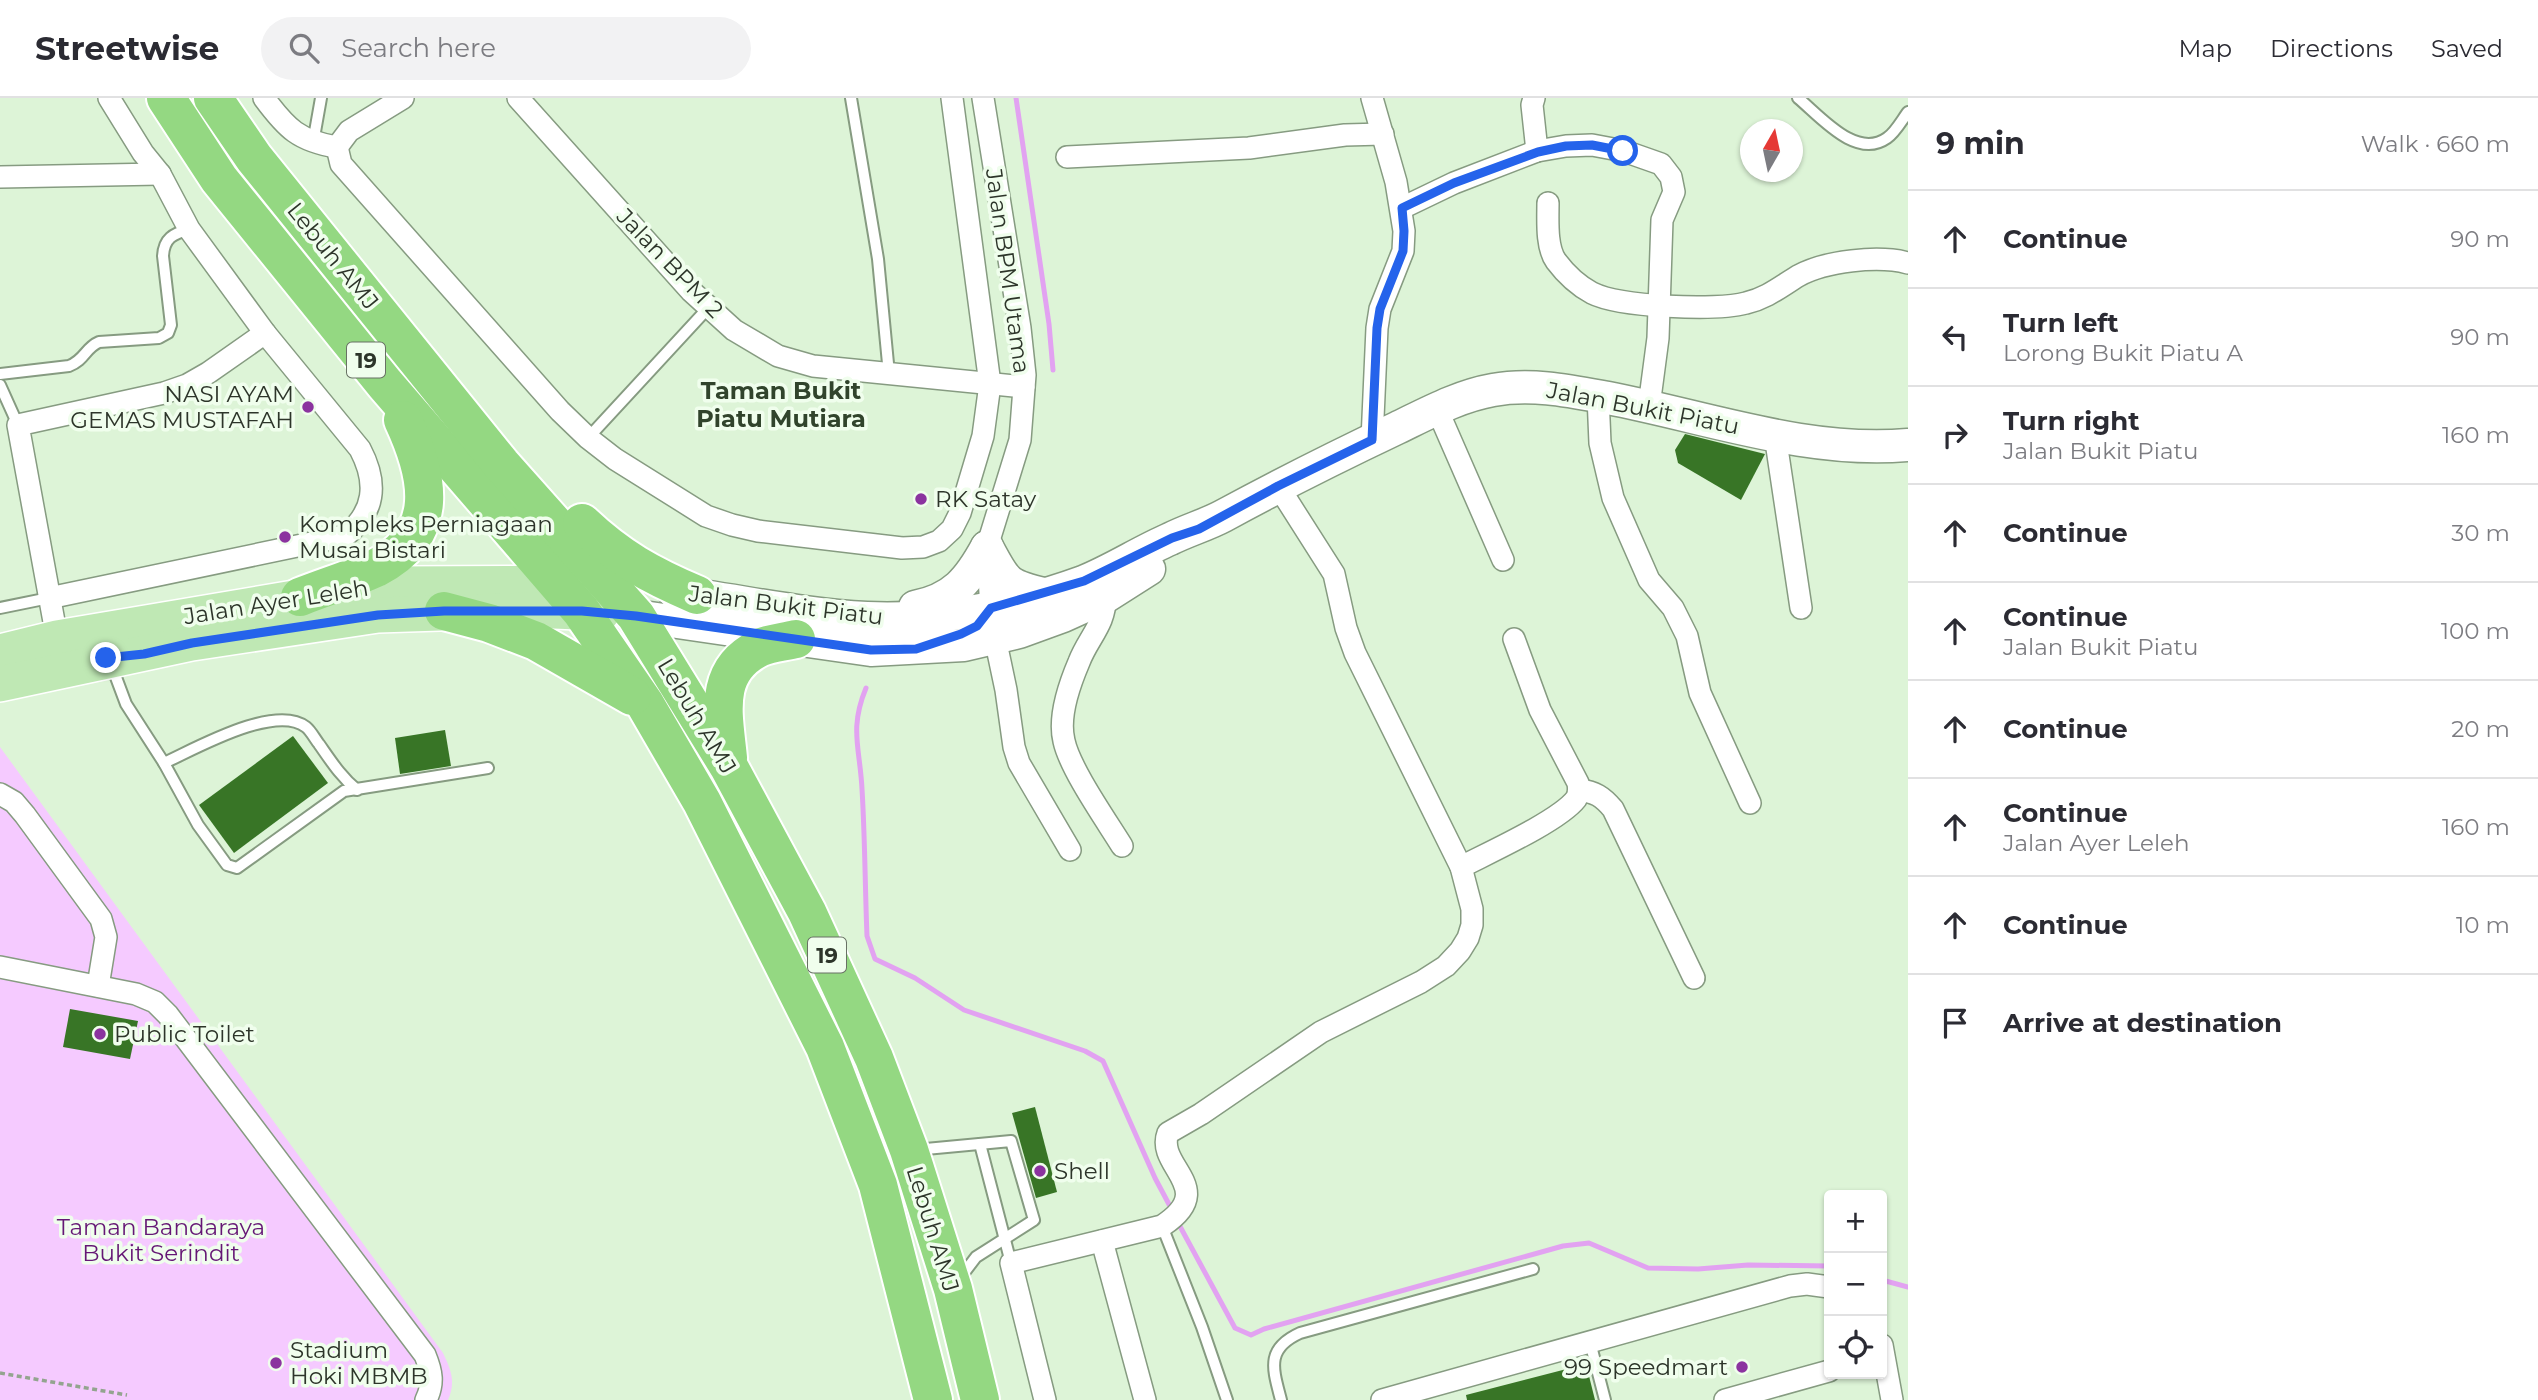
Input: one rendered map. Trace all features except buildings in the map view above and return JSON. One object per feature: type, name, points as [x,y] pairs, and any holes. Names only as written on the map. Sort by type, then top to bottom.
[{"type":"highway","name":"Lebuh AMJ","points":[[166,98],[219,179],[385,384],[582,611],[645,704],[709,814],[829,1058],[878,1185],[933,1400]]},
{"type":"highway","name":"Lebuh AMJ","points":[[213,98],[254,158],[501,464],[636,616],[729,767],[807,912],[874,1058],[909,1150],[953,1289],[980,1400]]},
{"type":"highway","points":[[300,597],[386,562],[410,543],[419,528],[425,503],[422,466],[385,384]]},
{"type":"highway","points":[[501,464],[541,489],[607,547],[632,564],[697,595]]},
{"type":"highway","points":[[444,611],[489,623],[536,641],[580,664],[645,704]]},
{"type":"highway","points":[[729,767],[724,707],[726,682],[734,667],[760,647],[796,639]]},
{"type":"main road","name":"Jalan Bukit Piatu","points":[[1054,605],[1084,581],[1172,538],[1199,529],[1278,486],[1437,409],[1467,396],[1493,390],[1523,387],[1598,396],[1775,435],[1835,445],[1874,448],[1908,445]]},
{"type":"main road","name":"Jalan Bukit Piatu","points":[[636,616],[871,650],[964,645],[993,623],[1054,605],[1105,597],[1179,549],[1199,529]]},
{"type":"main road","points":[[866,618],[922,606],[945,597],[964,583],[987,547],[1003,577],[1014,587],[1054,605]]},
{"type":"main road","name":"Jalan Ayer Leleh","points":[[0,652],[57,638],[300,597],[397,584],[555,582],[610,585]]},
{"type":"main road","name":"Jalan Bukit Piatu","points":[[610,585],[866,618],[932,617],[993,623]]},
{"type":"main road","name":"Jalan Ayer Leleh","points":[[0,684],[192,643],[378,615],[444,611],[582,611],[636,616]]},
{"type":"main road","points":[[57,638],[59,650],[69,662],[144,654]]},
{"type":"street","points":[[49,598],[345,536],[367,512],[371,495],[368,464],[360,449],[265,332],[189,229],[160,174],[109,98]]},
{"type":"street","points":[[264,98],[292,131],[313,143],[337,147]]},
{"type":"street","points":[[337,147],[349,131],[403,98]]},
{"type":"street","name":"Jalan BPM 2","points":[[518,98],[682,281],[734,330],[778,356],[813,366],[1024,387]]},
{"type":"street","points":[[337,147],[341,164],[460,300],[560,411],[588,439],[615,459],[706,516],[732,525],[758,531],[902,548],[923,547],[939,541],[952,529],[960,513],[980,449],[990,384],[952,98]]},
{"type":"street","name":"Jalan BPM Utama","points":[[983,98],[1020,328],[1024,387],[1020,440],[987,547],[993,623],[1019,763],[1070,850]]},
{"type":"street","points":[[1372,98],[1402,208],[1404,231],[1403,251],[1380,309],[1377,328],[1372,440]]},
{"type":"street","points":[[1534,98],[1532,104],[1538,152]]},
{"type":"street","points":[[1067,157],[1249,148],[1345,135],[1383,134]]},
{"type":"street","points":[[1402,208],[1454,183],[1538,152],[1566,146],[1592,145],[1634,154],[1661,164],[1671,177],[1674,192],[1662,220],[1657,358],[1649,406]]},
{"type":"street","points":[[0,177],[160,174]]},
{"type":"street","points":[[1548,203],[1548,230],[1554,259],[1592,293],[1622,301],[1658,305],[1745,304],[1773,294],[1799,276],[1828,264],[1869,260],[1908,263]]},
{"type":"street","points":[[57,638],[18,425],[187,386],[265,332]]},
{"type":"street","points":[[1598,396],[1600,443],[1613,498],[1649,580],[1673,608],[1688,636],[1700,693],[1750,803]]},
{"type":"street","points":[[1437,409],[1503,560]]},
{"type":"street","points":[[1775,435],[1801,608]]},
{"type":"street","points":[[1045,1400],[1011,1263],[1102,1241],[1172,1219],[1185,1204],[1185,1186],[1166,1145],[1168,1133],[1201,1114],[1321,1032],[1421,982],[1446,966],[1460,951],[1472,925],[1472,909],[1461,867],[1355,653],[1346,628],[1334,575],[1324,555],[1278,486]]},
{"type":"street","points":[[1105,597],[1102,622],[1086,648],[1074,677],[1062,724],[1063,742],[1122,846]]},
{"type":"street","points":[[1461,867],[1543,823],[1573,801],[1579,790],[1578,783],[1539,710],[1514,639]]},
{"type":"street","points":[[1579,790],[1595,792],[1613,809],[1694,978]]},
{"type":"street","points":[[0,794],[19,808],[101,919],[106,937],[98,986]]},
{"type":"street","points":[[0,967],[136,994],[155,1002],[168,1015],[425,1355],[432,1372],[431,1390],[426,1400]]},
{"type":"street","points":[[1102,1241],[1145,1400]]},
{"type":"street","points":[[1383,1400],[1790,1286],[1807,1284],[1824,1286]]},
{"type":"street","points":[[1725,1400],[1824,1372]]},
{"type":"street","points":[[1887,1376],[1892,1400]]},
{"type":"lane","points":[[313,143],[321,98]]},
{"type":"lane","points":[[851,98],[878,259],[889,374]]},
{"type":"lane","points":[[1798,98],[1848,139],[1867,145],[1887,138],[1908,112]]},
{"type":"lane","points":[[0,374],[69,366],[79,362],[90,345],[99,341],[159,338],[168,332],[171,325],[164,245],[171,235],[189,229]]},
{"type":"lane","points":[[588,439],[709,307]]},
{"type":"lane","points":[[0,385],[18,425]]},
{"type":"lane","points":[[0,608],[49,598]]},
{"type":"lane","points":[[110,661],[126,704],[164,763],[198,825],[227,866],[237,868],[344,791],[488,768]]},
{"type":"lane","points":[[164,763],[243,727],[280,720],[295,721],[307,728],[343,779],[357,790]]},
{"type":"lane","points":[[909,1150],[1012,1141],[1034,1220],[976,1257],[953,1289]]},
{"type":"lane","points":[[980,1144],[1011,1263]]},
{"type":"lane","points":[[1172,1219],[1202,1327],[1227,1400]]},
{"type":"lane","points":[[1281,1400],[1273,1359],[1287,1339],[1300,1333],[1533,1269]]},
{"type":"lane","points":[[1590,1342],[1605,1400]]},
{"type":"path","points":[[0,1373],[127,1395]]},
{"type":"green space","name":"Taman Bandaraya Bukit Serindit","points":[[0,747],[443,1353],[452,1376],[448,1400],[0,1400]]},
{"type":"waterway","points":[[1016,98],[1049,324],[1053,370]]},
{"type":"waterway","points":[[866,688],[858,715],[857,738],[863,807],[867,936],[875,959],[915,978],[964,1010],[1085,1051],[1103,1061],[1172,1210]]},
{"type":"waterway","points":[[1176,1219],[1235,1328],[1251,1335],[1264,1329],[1563,1246],[1589,1243],[1648,1268],[1824,1266]]},
{"type":"waterway","points":[[1887,1281],[1908,1287]]},
{"type":"place","name":"NASI AYAM GEMAS MUSTAFAH","points":[[308,407]]},
{"type":"place","name":"RK Satay","points":[[921,499]]},
{"type":"place","name":"Kompleks Perniagaan Musai Bistari","points":[[285,537]]},
{"type":"place","name":"Public Toilet","points":[[100,1034]]},
{"type":"place","name":"Shell","points":[[1040,1171]]},
{"type":"place","name":"Stadium Hoki MBMB","points":[[276,1363]]},
{"type":"place","name":"99 Speedmart","points":[[1742,1367]]},
{"type":"district","name":"Taman Bukit Piatu Mutiara","points":[[781,404]]},
{"type":"route","points":[[106,658],[378,615],[444,611],[582,611],[636,616],[871,650],[916,649],[961,634],[977,626],[991,608],[1084,581],[1172,538],[1199,529],[1372,440],[1377,328],[1380,309],[1403,251],[1402,208],[1454,183],[1538,152],[1566,146],[1592,145],[1623,151]]}]
